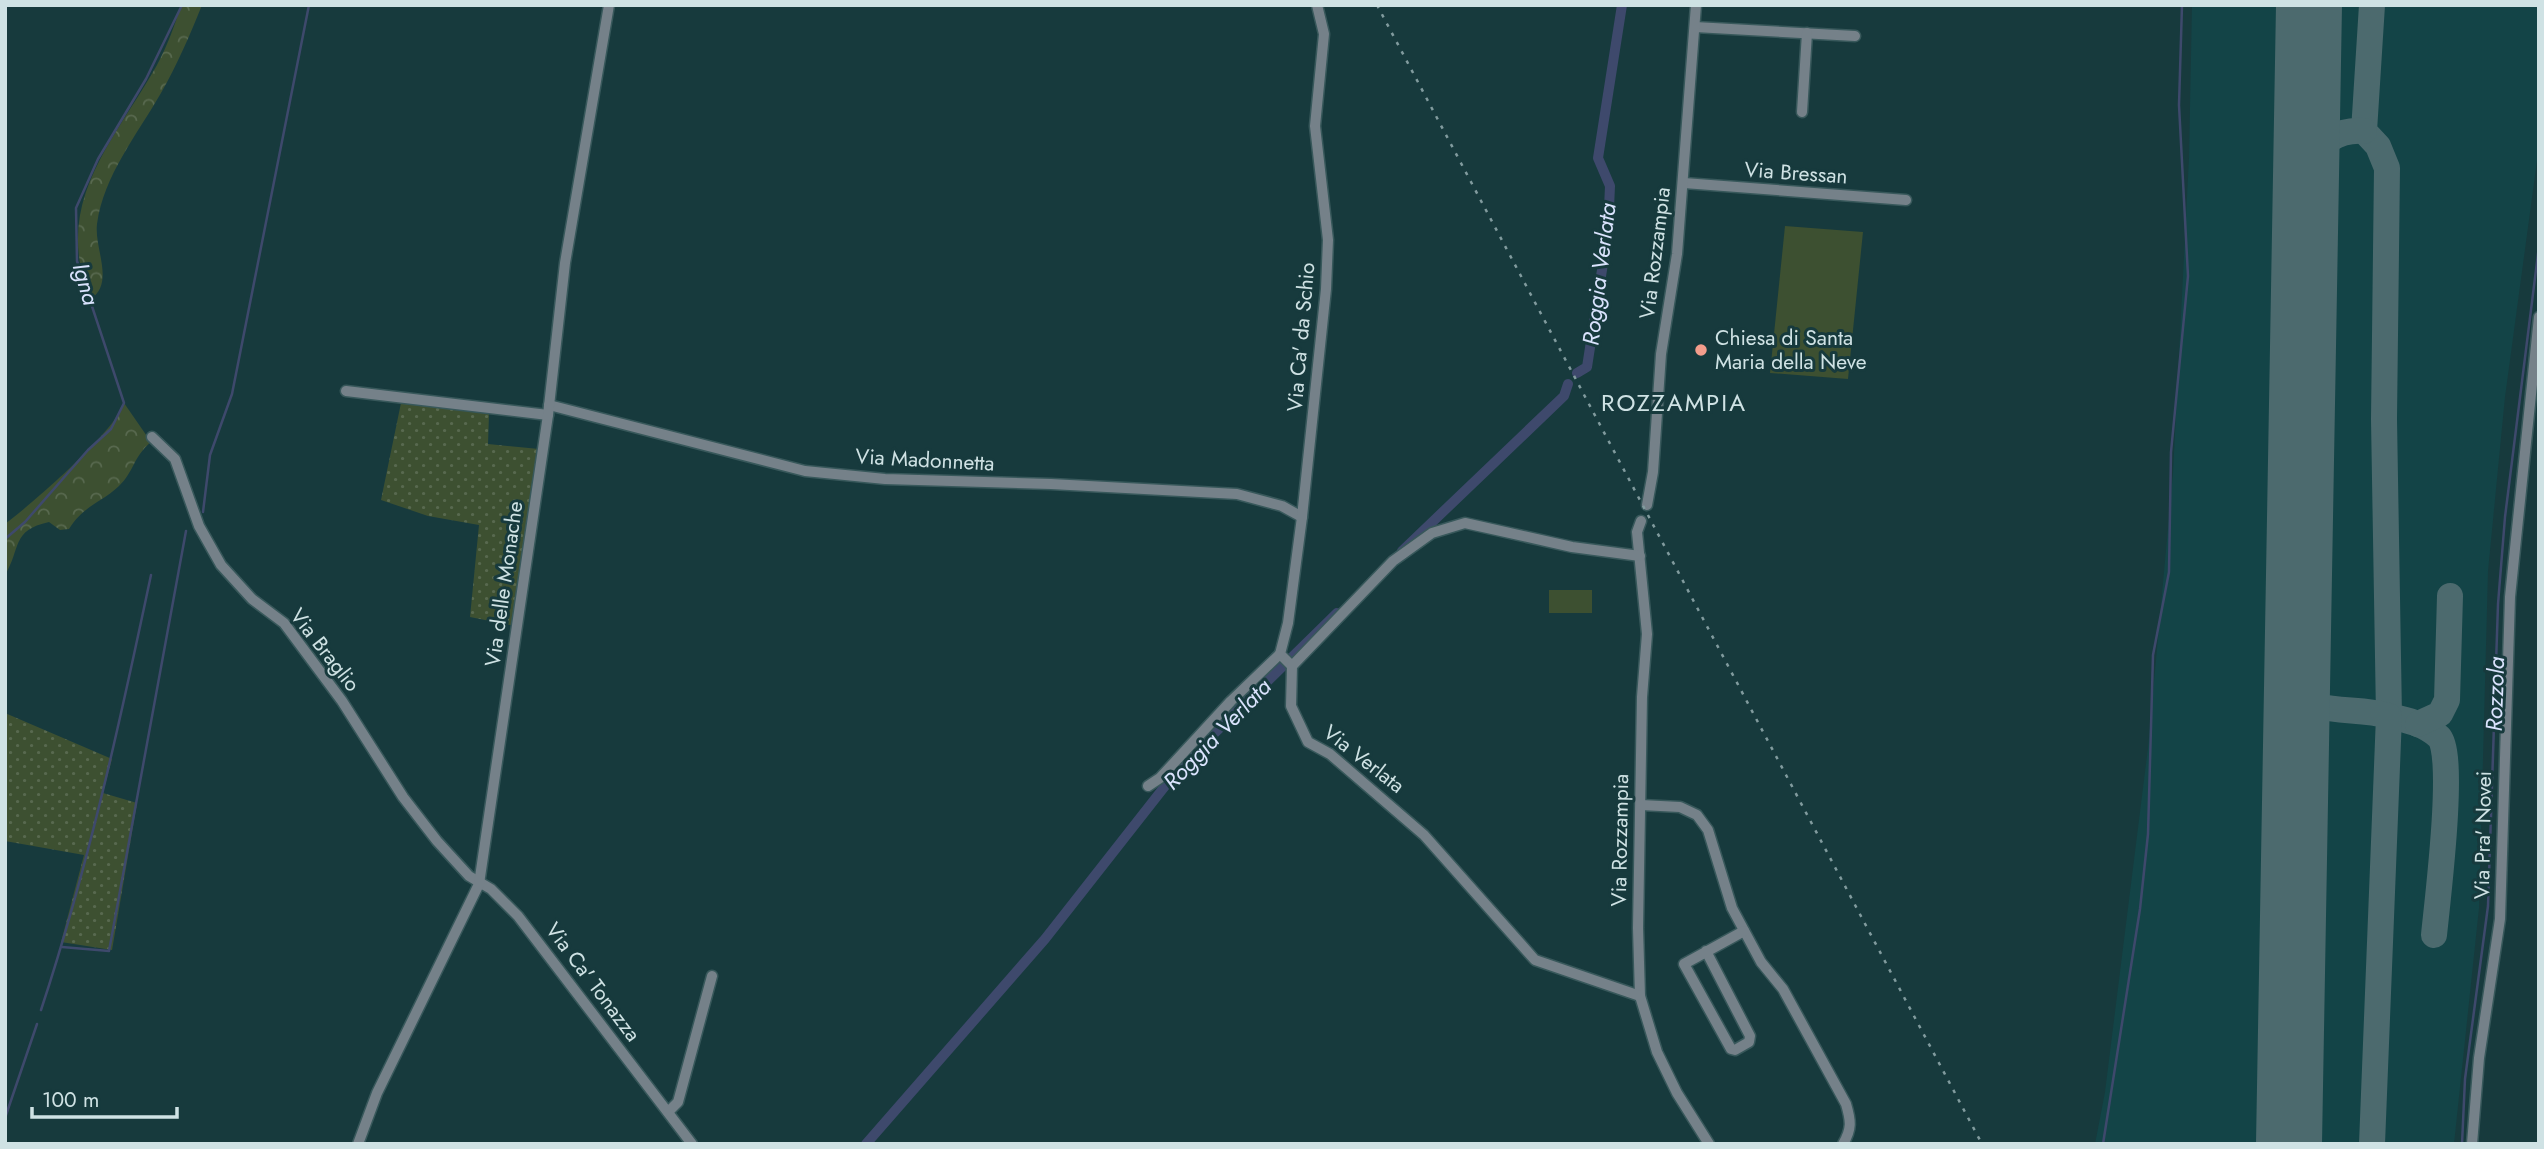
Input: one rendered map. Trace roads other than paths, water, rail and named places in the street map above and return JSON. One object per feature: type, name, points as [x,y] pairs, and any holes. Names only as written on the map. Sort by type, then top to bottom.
[{"type":"street","name":"Via delle Monache","points":[[358,1144],[377,1093],[480,884],[548,410],[565,263],[609,5]]},
{"type":"street","name":"Via Ca' da Schio","points":[[1286,661],[1288,623],[1322,330],[1328,240],[1315,126],[1324,34],[1317,5]]},
{"type":"street","name":"Via Rozzampia","points":[[1647,505],[1653,472],[1661,354],[1678,254],[1696,5]]},
{"type":"street","points":[[1695,27],[1855,36]]},
{"type":"street","points":[[1801,112],[1807,33]]},
{"type":"street","name":"Via Bressan","points":[[1684,183],[1906,200]]},
{"type":"street","name":"Via Pra' Novei","points":[[2472,1144],[2479,1058],[2489,1007],[2500,919],[2510,597],[2539,317]]},
{"type":"street","points":[[346,391],[548,410]]},
{"type":"street","name":"Via Madonnetta","points":[[548,410],[805,471],[885,479],[1237,494],[1282,506],[1302,517]]},
{"type":"street","name":"Via Braglio","points":[[152,437],[175,460],[200,526],[221,565],[252,599],[284,623],[335,691],[403,797],[461,867],[480,884]]},
{"type":"street","name":"Via Rozzampia","points":[[1641,521],[1637,532],[1647,634],[1643,667],[1640,996],[1662,1062],[1676,1093],[1709,1144]]},
{"type":"street","points":[[1148,786],[1160,778],[1231,701],[1286,661],[1393,561],[1432,533],[1465,523],[1572,547],[1640,556]]},
{"type":"street","name":"Via Verlata","points":[[1286,661],[1292,706],[1308,742],[1330,754],[1424,835],[1535,960],[1640,996]]},
{"type":"street","points":[[1641,805],[1680,807],[1697,815],[1708,830],[1732,908],[1761,962],[1783,989],[1846,1104],[1851,1121],[1850,1132],[1843,1144]]},
{"type":"street","name":"Via Ca' Tonazza","points":[[480,884],[491,889],[518,916],[692,1144]]},
{"type":"street","points":[[1706,951],[1749,1036],[1749,1042],[1735,1050],[1731,1049],[1684,964],[1706,951],[1744,931]]},
{"type":"street","points":[[668,1112],[678,1102],[712,976]]},
{"type":"waterway","name":"Igna","points":[[5,539],[25,522],[88,450],[111,429],[124,403],[77,261],[76,208],[98,159],[146,79],[182,5]]},
{"type":"waterway","points":[[203,512],[210,455],[232,394],[309,5]]},
{"type":"waterway","name":"Roggia Verlata","points":[[1577,373],[1587,367],[1608,231],[1610,186],[1598,158],[1622,5]]},
{"type":"waterway","points":[[2103,1144],[2140,909],[2148,834],[2153,655],[2169,572],[2171,452],[2188,276],[2179,105],[2182,5]]},
{"type":"waterway","name":"Rozzola","points":[[2462,1144],[2465,1079],[2488,906],[2498,604],[2505,517],[2539,246]]},
{"type":"waterway","name":"Roggia Verlata","points":[[1402,551],[1564,396],[1568,384]]},
{"type":"waterway","points":[[62,947],[109,951],[186,531]]},
{"type":"waterway","points":[[41,1010],[88,849],[151,575]]},
{"type":"waterway","name":"Roggia Verlata","points":[[866,1144],[1045,939],[1180,767],[1337,613]]},
{"type":"waterway","points":[[5,1118],[37,1024]]},
{"type":"railway","points":[[1377,5],[1982,1144]]},
{"type":"place","name":"Chiesa di Santa Maria della Neve","points":[[1701,350]]},
{"type":"district","name":"ROZZAMPIA","points":[[1674,403]]}]
